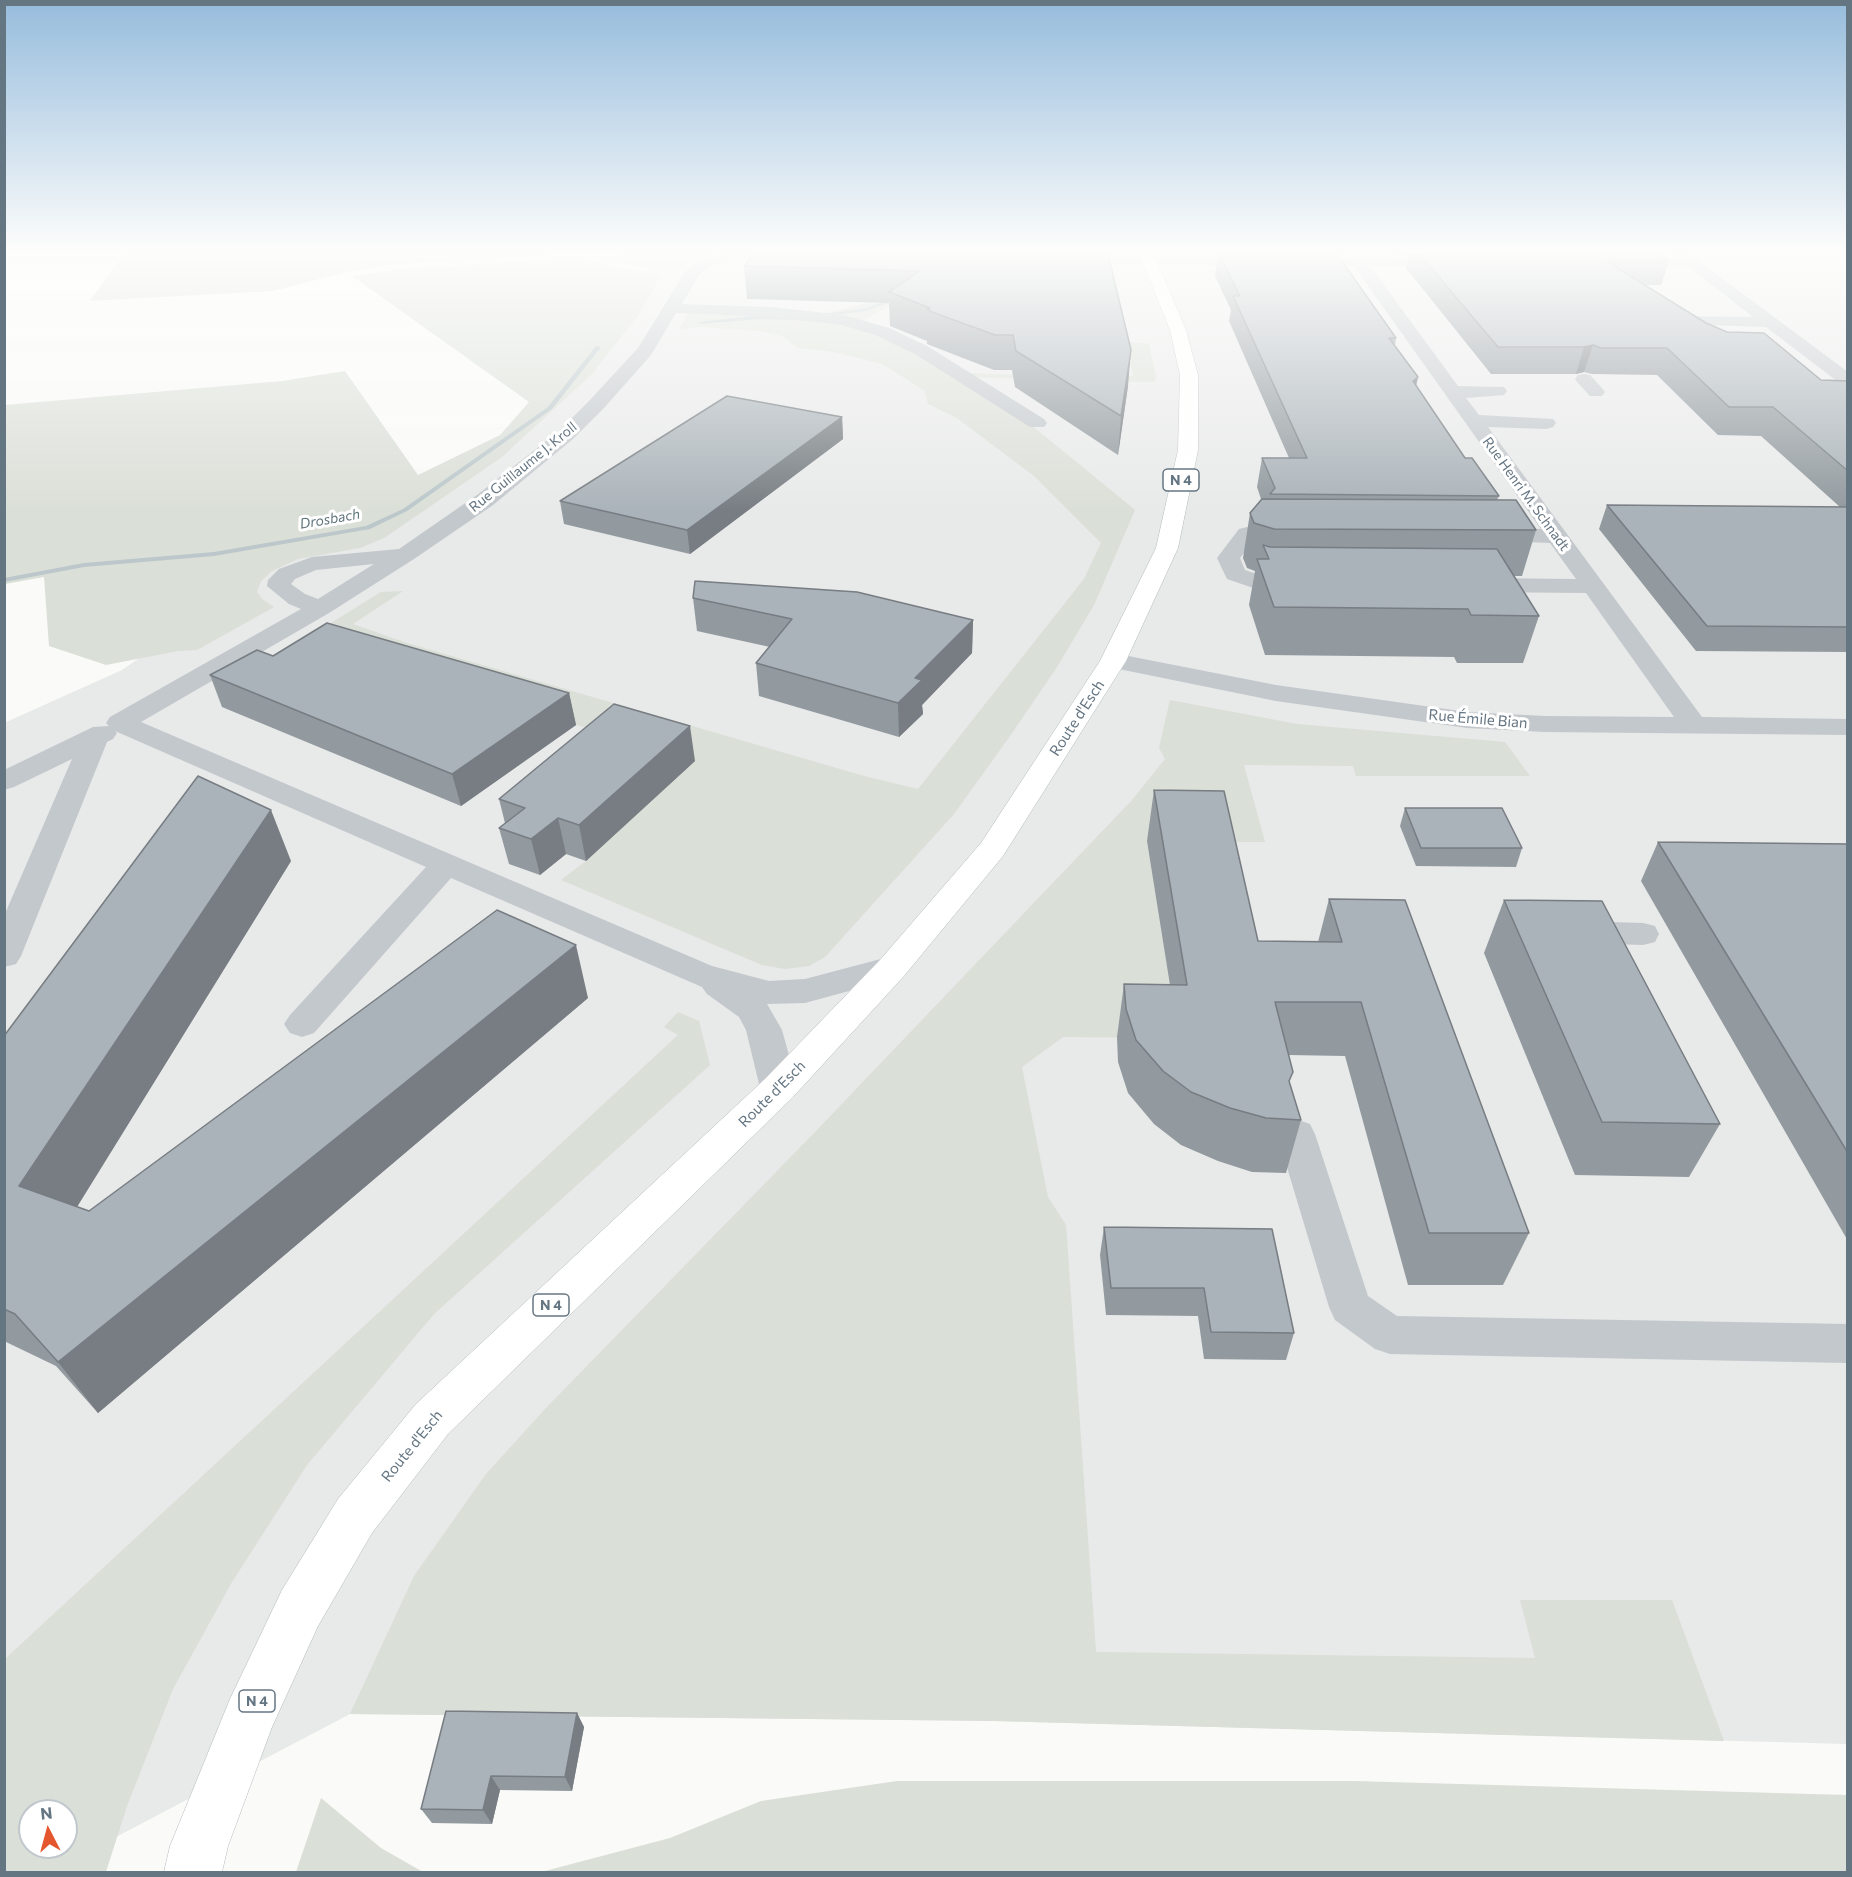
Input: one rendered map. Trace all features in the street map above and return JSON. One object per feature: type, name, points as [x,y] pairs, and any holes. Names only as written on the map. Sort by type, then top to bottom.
[{"type":"main road","name":"Route d'Esch","points":[[193,1872],[199,1846],[254,1708],[300,1608],[355,1516],[432,1419],[779,1088],[892,968],[992,849],[1113,661],[1167,548],[1188,450],[1189,375],[1180,338]]},
{"type":"street","name":"Rue Guillaume J. Kroll","points":[[4,781],[94,739],[320,609],[406,554],[484,500],[567,435],[645,351],[653,338]]},
{"type":"street","points":[[895,338],[921,350],[1037,423]]},
{"type":"street","name":"Rue Henri M. Schnadt","points":[[1418,338],[1460,391],[1557,536],[1694,726]]},
{"type":"street","points":[[1791,338],[1848,381]]},
{"type":"street","points":[[1481,421],[1544,420]]},
{"type":"street","points":[[1317,534],[1247,534],[1228,558],[1235,574],[1262,584],[1319,584]]},
{"type":"street","points":[[1470,535],[1557,536]]},
{"type":"street","name":"Rue Guillaume J. Kroll","points":[[320,609],[297,599],[279,586],[280,580],[287,574],[312,564],[406,554]]},
{"type":"street","points":[[1457,585],[1593,586]]},
{"type":"street","name":"Rue Émile Bian","points":[[1113,661],[1276,693],[1456,718],[1545,724],[1848,727]]},
{"type":"street","points":[[120,723],[702,975],[769,993],[805,991],[892,968]]},
{"type":"street","points":[[4,957],[94,739]]},
{"type":"street","points":[[302,1024],[446,864]]},
{"type":"street","points":[[1551,932],[1643,934]]},
{"type":"street","points":[[702,975],[752,1009],[764,1030],[779,1088]]},
{"type":"street","points":[[1296,1134],[1350,1306],[1390,1335],[1848,1344]]},
{"type":"shaded area","points":[[439,338],[620,338],[591,375],[502,457],[384,538],[360,548],[298,559],[272,571],[261,581],[257,592],[262,599],[274,607],[197,650],[178,651],[106,665],[49,646],[44,577],[5,584],[5,405],[282,381],[345,371],[418,475],[500,435],[529,402]]},
{"type":"shaded area","points":[[595,338],[1847,338],[1847,1744],[994,1721],[350,1714],[78,1857],[78,1799],[18,1799],[18,1859],[68,1859],[5,1872],[4,723],[122,670],[269,568],[516,437]]},
{"type":"shaded area","points":[[784,338],[880,338],[903,346],[945,371],[985,374],[1133,376],[1126,342],[1149,344],[1156,377],[1154,382],[961,377],[1030,424],[1135,510],[1094,605],[1057,667],[954,814],[825,957],[809,966],[785,969],[762,965],[561,880],[586,861],[694,760],[506,704],[318,631],[381,592],[403,591],[353,624],[407,643],[864,776],[918,789],[1084,579],[1101,543],[1034,476],[957,418],[928,404],[925,391],[882,364],[834,352],[798,348]]},
{"type":"shaded area","points":[[1170,700],[1297,724],[1505,742],[1530,776],[1356,776],[1353,766],[1244,765],[1265,842],[1215,842],[1178,1038],[1063,1037],[1022,1067],[1048,1197],[1066,1225],[1096,1652],[1535,1658],[1520,1600],[1672,1600],[1724,1741],[994,1721],[350,1714],[414,1576],[486,1474],[546,1408],[817,1130],[1133,799],[1165,759],[1159,748]]},
{"type":"shaded area","points":[[678,1012],[699,1021],[710,1065],[434,1314],[307,1465],[232,1582],[173,1689],[127,1806],[106,1872],[5,1872],[5,1659],[678,1035],[664,1027]]},
{"type":"shaded area","points":[[897,1781],[1354,1781],[1847,1795],[1847,1872],[525,1872],[545,1871],[670,1838],[761,1801]]},
{"type":"shaded area","points":[[321,1798],[381,1848],[423,1872],[296,1872]]},
{"type":"building","points":[[1013,338],[1128,338],[1131,350],[1121,416],[1016,351]]},
{"type":"building","points":[[1252,338],[1396,338],[1389,338],[1418,377],[1413,381],[1465,458],[1472,458],[1499,496],[1270,494],[1275,488],[1262,458],[1307,458]]},
{"type":"building","points":[[1490,338],[1770,338],[1821,380],[1848,381],[1848,471],[1773,407],[1729,407],[1667,348],[1601,348],[1593,345],[1584,347],[1498,347]]},
{"type":"building","points":[[727,396],[842,417],[687,530],[560,501]]},
{"type":"building","points":[[1262,499],[1516,500],[1536,530],[1274,529],[1254,523],[1250,513]]},
{"type":"building","points":[[1607,505],[1848,507],[1848,627],[1707,626]]},
{"type":"building","points":[[1263,545],[1270,547],[1497,549],[1539,616],[1471,615],[1468,609],[1274,607],[1257,559],[1269,559]]},
{"type":"building","points":[[695,581],[857,592],[973,620],[915,678],[922,680],[898,703],[756,663],[792,619],[693,598]]},
{"type":"building","points":[[327,623],[569,693],[452,774],[210,675],[257,650],[273,656]]},
{"type":"building","points":[[614,704],[690,726],[579,825],[558,818],[531,839],[499,828],[525,808],[499,799]]},
{"type":"building","points":[[198,776],[271,810],[19,1186],[89,1211],[497,910],[576,945],[58,1362],[15,1314],[4,1309],[4,1036]]},
{"type":"building","points":[[1154,790],[1224,791],[1258,941],[1342,942],[1329,899],[1405,900],[1529,1233],[1429,1233],[1361,1002],[1275,1002],[1293,1072],[1289,1081],[1301,1120],[1266,1118],[1230,1108],[1191,1092],[1163,1071],[1136,1040],[1126,1009],[1124,984],[1187,985]]},
{"type":"building","points":[[1405,808],[1502,808],[1522,848],[1421,848]]},
{"type":"building","points":[[1658,842],[1848,844],[1848,1153]]},
{"type":"building","points":[[1504,900],[1602,901],[1720,1124],[1602,1122]]},
{"type":"building","points":[[1104,1227],[1272,1229],[1294,1333],[1211,1332],[1204,1288],[1111,1288]]},
{"type":"building","points":[[446,1711],[577,1713],[565,1777],[491,1776],[483,1810],[421,1809]]},
{"type":"waterway","name":"Drosbach","points":[[4,580],[84,565],[214,554],[368,528],[405,510],[550,408],[598,347]]}]
